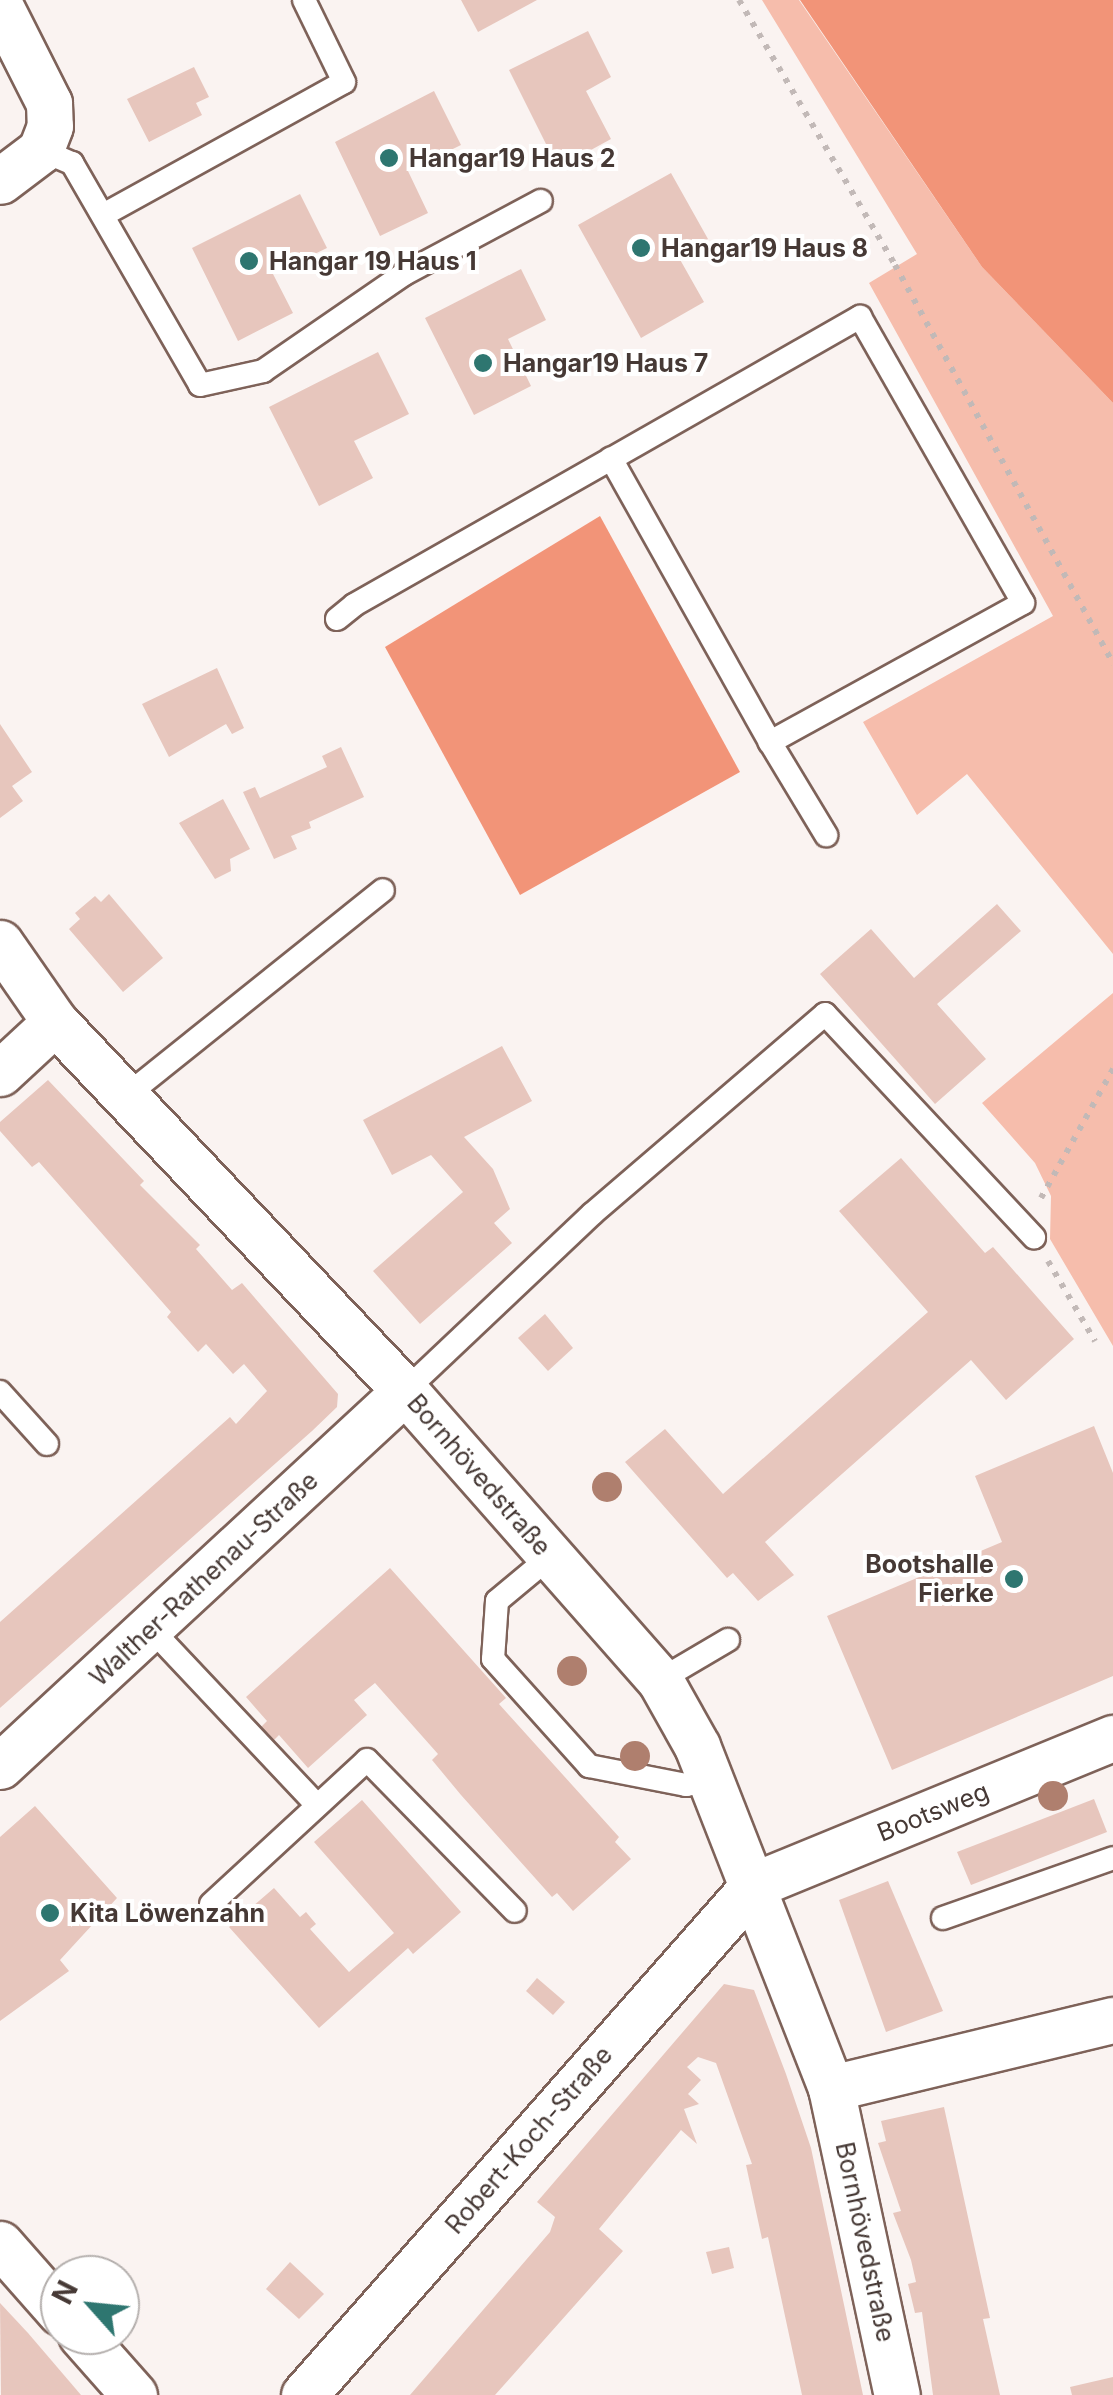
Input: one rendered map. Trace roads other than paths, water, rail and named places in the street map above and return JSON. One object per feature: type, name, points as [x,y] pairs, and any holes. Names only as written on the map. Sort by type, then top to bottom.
[{"type":"street","points":[[0,6],[49,103],[41,150],[0,181]]},
{"type":"street","name":"Bornhövedstraße","points":[[0,943],[55,1022],[405,1391],[660,1680],[711,1780],[832,2088],[897,2395]]},
{"type":"street","points":[[0,1073],[55,1022]]},
{"type":"street","name":"Walther-Rathenau-Straße","points":[[0,1766],[152,1630],[405,1391]]},
{"type":"street","name":"Bootsweg","points":[[754,1885],[1110,1748]]},
{"type":"street","name":"Robert-Koch-Straße","points":[[304,2395],[754,1885]]},
{"type":"street","points":[[832,2088],[1113,2020]]},
{"type":"street","points":[[0,2244],[40,2289]]},
{"type":"street","points":[[99,2355],[134,2395]]},
{"type":"lane","points":[[103,215],[344,82],[304,0]]},
{"type":"lane","points":[[41,150],[72,164],[200,385],[263,371],[404,274],[541,200]]},
{"type":"lane","points":[[338,619],[860,317],[1023,604],[770,742]]},
{"type":"lane","points":[[611,459],[826,834]]},
{"type":"lane","points":[[126,1096],[383,890]]},
{"type":"lane","points":[[405,1391],[592,1214],[825,1014],[1034,1237]]},
{"type":"lane","points":[[0,1392],[47,1444]]},
{"type":"lane","points":[[551,1556],[497,1601],[493,1659],[589,1766],[686,1785],[711,1780]]},
{"type":"lane","points":[[152,1630],[315,1803]]},
{"type":"lane","points":[[660,1680],[728,1640]]},
{"type":"lane","points":[[211,1904],[315,1803],[367,1760],[515,1911]]},
{"type":"lane","points":[[943,1918],[1113,1858]]},
{"type":"place","name":"Hangar19 Haus 2","points":[[389,158]]},
{"type":"place","name":"Hangar19 Haus 8","points":[[641,248]]},
{"type":"place","name":"Hangar 19 Haus 1","points":[[249,261]]},
{"type":"place","name":"Hangar19 Haus 7","points":[[483,363]]},
{"type":"place","name":"Bootshalle Fierke","points":[[1014,1579]]},
{"type":"place","name":"Kita Löwenzahn","points":[[50,1913]]}]
